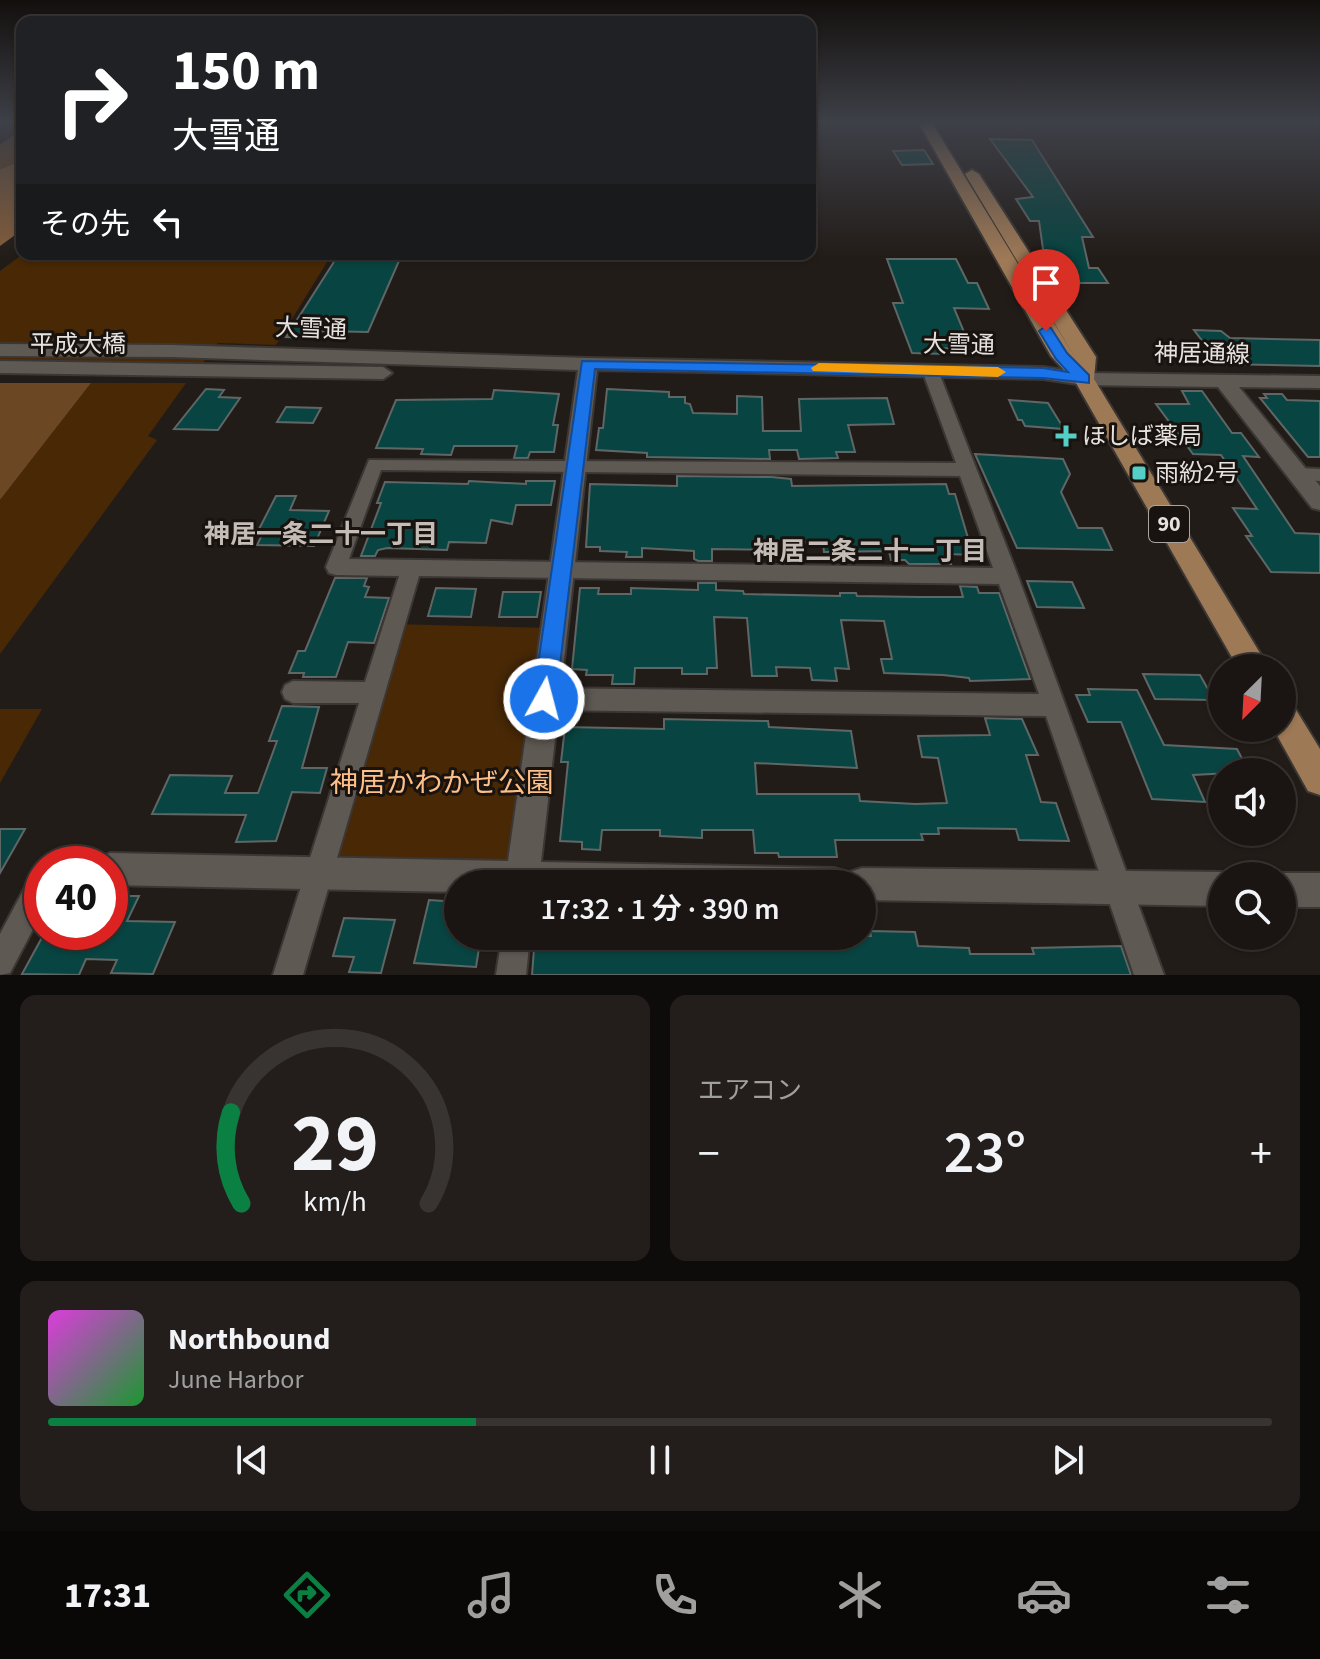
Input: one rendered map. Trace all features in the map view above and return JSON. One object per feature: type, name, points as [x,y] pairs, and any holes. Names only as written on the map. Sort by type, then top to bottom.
[{"type":"main road","name":"90","points":[[952,168],[1061,356],[1084,379],[1246,654]]},
{"type":"main road","name":"90","points":[[969,168],[1086,357],[1084,379]]},
{"type":"main road","points":[[1296,739],[1320,779]]},
{"type":"street","name":"大雪通","points":[[0,350],[172,351],[586,370]]},
{"type":"street","name":"平成大橋","points":[[0,367],[156,368]]},
{"type":"street","name":"大雪通","points":[[156,368],[586,370],[933,377],[1050,387],[1084,379]]},
{"type":"street","points":[[523,870],[586,370]]},
{"type":"street","points":[[933,377],[1008,576],[1149,975]]},
{"type":"street","name":"神居通線","points":[[1084,379],[1320,382]]},
{"type":"street","points":[[1224,381],[1320,502]]},
{"type":"street","points":[[968,470],[375,464],[336,567],[1008,576]]},
{"type":"street","points":[[1298,474],[1320,475]]},
{"type":"street","points":[[288,975],[411,568]]},
{"type":"street","points":[[293,692],[372,693]]},
{"type":"street","points":[[544,699],[1054,705]]},
{"type":"street","points":[[128,869],[320,871],[444,878]]},
{"type":"street","points":[[876,884],[1208,889]]},
{"type":"street","points":[[1296,890],[1320,890]]},
{"type":"street","points":[[0,963],[24,918]]},
{"type":"street","points":[[511,975],[514,950]]},
{"type":"green space","points":[[16,259],[328,260],[276,345],[218,343],[203,363],[0,361],[0,271]]},
{"type":"green space","points":[[91,383],[186,383],[148,436],[157,440],[0,654],[0,500]]},
{"type":"green space","name":"神居かわかぜ公園","points":[[392,624],[553,628],[523,870],[444,870],[444,877],[320,871]]},
{"type":"green space","points":[[0,709],[42,709],[0,783]]},
{"type":"shaded area","points":[[16,168],[16,234],[0,246],[0,169]]},
{"type":"shaded area","points":[[0,383],[91,383],[0,500]]},
{"type":"building","points":[[1012,168],[1050,168],[1093,237],[1082,237],[1089,268],[1098,268],[1108,283],[1080,283],[1070,268],[1049,269],[1045,263],[1039,221],[1030,221],[1016,199],[1033,197]]},
{"type":"building","points":[[887,259],[956,259],[968,283],[977,283],[989,309],[954,308],[964,332],[952,332],[956,349],[943,348],[945,354],[912,353],[893,303],[903,303]]},
{"type":"building","points":[[335,260],[399,260],[368,332],[321,331],[317,338],[286,337]]},
{"type":"building","points":[[1194,330],[1221,331],[1230,338],[1320,340],[1320,366],[1220,364]]},
{"type":"building","points":[[206,389],[224,390],[219,397],[240,398],[218,430],[174,429]]},
{"type":"building","points":[[607,389],[669,392],[669,397],[685,397],[685,403],[690,404],[693,413],[737,414],[737,396],[762,397],[763,431],[801,431],[799,399],[887,398],[894,424],[848,425],[855,452],[836,452],[838,458],[799,459],[797,450],[769,450],[770,459],[647,457],[647,453],[596,450],[599,428],[603,428]]},
{"type":"building","points":[[494,390],[559,394],[553,425],[558,425],[554,452],[530,452],[528,458],[514,458],[517,446],[454,446],[451,455],[421,454],[423,449],[376,448],[396,400],[492,399]]},
{"type":"building","points":[[1182,391],[1202,391],[1232,433],[1241,433],[1259,457],[1243,456],[1295,533],[1320,534],[1320,573],[1271,572],[1246,536],[1252,536],[1233,508],[1257,509],[1221,455],[1193,454],[1156,404],[1189,404]]},
{"type":"building","points":[[1264,394],[1282,394],[1287,400],[1320,401],[1320,457],[1308,457],[1260,398],[1267,398]]},
{"type":"building","points":[[1009,400],[1048,403],[1064,429],[1025,426],[1022,420],[1018,420]]},
{"type":"building","points":[[286,407],[321,408],[313,423],[277,422]]},
{"type":"building","points":[[975,454],[1063,459],[1070,474],[1061,492],[1078,528],[1102,528],[1112,550],[1017,548]]},
{"type":"building","points":[[677,476],[772,477],[791,479],[792,486],[946,484],[949,494],[955,494],[973,555],[948,554],[951,564],[909,564],[905,560],[891,560],[889,551],[824,552],[823,543],[789,542],[790,550],[712,549],[712,561],[698,561],[694,559],[694,551],[642,548],[642,557],[626,557],[627,552],[586,547],[590,484],[677,486]]},
{"type":"building","points":[[469,481],[526,484],[526,481],[555,481],[551,505],[516,505],[512,524],[491,520],[486,543],[449,542],[447,550],[387,548],[378,550],[375,556],[361,556],[381,503],[377,503],[385,482],[468,484]]},
{"type":"building","points":[[276,496],[296,496],[290,510],[329,511],[314,546],[257,545],[262,535],[256,535]]},
{"type":"building","points":[[335,578],[367,578],[364,586],[369,587],[365,597],[389,598],[374,643],[348,642],[336,677],[303,677],[304,673],[289,673],[298,651],[305,651]]},
{"type":"building","points":[[1027,581],[1072,582],[1084,608],[1037,607]]},
{"type":"building","points":[[698,583],[716,583],[716,590],[743,591],[744,594],[840,596],[840,593],[856,593],[857,596],[963,597],[960,586],[977,587],[979,593],[999,593],[1030,679],[970,681],[969,678],[943,675],[884,673],[881,659],[892,659],[884,621],[841,620],[849,669],[835,668],[837,681],[812,680],[810,668],[776,667],[777,676],[752,676],[747,618],[714,617],[717,668],[707,668],[707,674],[682,674],[682,668],[635,668],[634,684],[612,684],[613,675],[586,675],[587,670],[572,669],[580,588],[599,588],[598,594],[631,594],[631,588],[698,590]]},
{"type":"building","points":[[436,588],[476,589],[471,617],[428,616]]},
{"type":"building","points":[[503,592],[541,592],[537,617],[499,617]]},
{"type":"building","points":[[1143,674],[1200,675],[1208,689],[1208,700],[1155,699]]},
{"type":"building","points":[[1088,689],[1137,690],[1164,745],[1237,749],[1242,758],[1208,758],[1208,774],[1193,775],[1205,802],[1152,799],[1121,722],[1088,722],[1076,695],[1090,695]]},
{"type":"building","points":[[282,706],[319,707],[302,768],[327,768],[320,793],[292,792],[276,841],[236,842],[246,815],[152,814],[170,775],[232,776],[225,793],[258,793],[277,741],[269,741]]},
{"type":"building","points":[[985,718],[1022,719],[1038,755],[1026,755],[1041,802],[1056,803],[1069,841],[1019,840],[1016,829],[938,828],[939,834],[921,834],[923,840],[835,840],[837,857],[779,857],[778,853],[755,853],[753,830],[702,830],[702,838],[660,836],[660,830],[602,830],[600,850],[582,849],[582,842],[560,841],[568,762],[561,762],[565,727],[664,729],[664,719],[768,721],[769,727],[851,731],[857,768],[755,763],[757,794],[859,794],[860,801],[915,804],[947,803],[938,758],[922,757],[918,736],[990,735]]},
{"type":"building","points":[[0,829],[25,829],[0,873]]},
{"type":"building","points":[[128,896],[139,896],[128,919]]},
{"type":"building","points":[[429,900],[444,901],[444,950],[479,950],[476,967],[414,963]]},
{"type":"building","points":[[344,918],[395,920],[381,973],[349,972],[354,957],[333,956]]},
{"type":"building","points":[[128,921],[175,922],[153,974],[111,973],[117,960],[86,959],[79,975],[22,974],[35,950],[128,950]]},
{"type":"building","points":[[876,931],[915,932],[918,946],[969,948],[970,954],[1034,954],[1032,948],[1121,946],[1131,975],[532,975],[534,950],[876,950]]},
{"type":"slow traffic","points":[[819,368],[998,372]]},
{"type":"place","name":"ほしば薬局","points":[[1066,436]]},
{"type":"place","name":"雨紛2号","points":[[1139,473]]},
{"type":"district","name":"神居一条二十一丁目","points":[[321,534]]},
{"type":"district","name":"神居二条二十一丁目","points":[[870,551]]},
{"type":"route","points":[[544,699],[588,364],[1043,373],[1084,379],[1061,356],[1046,331]]}]
